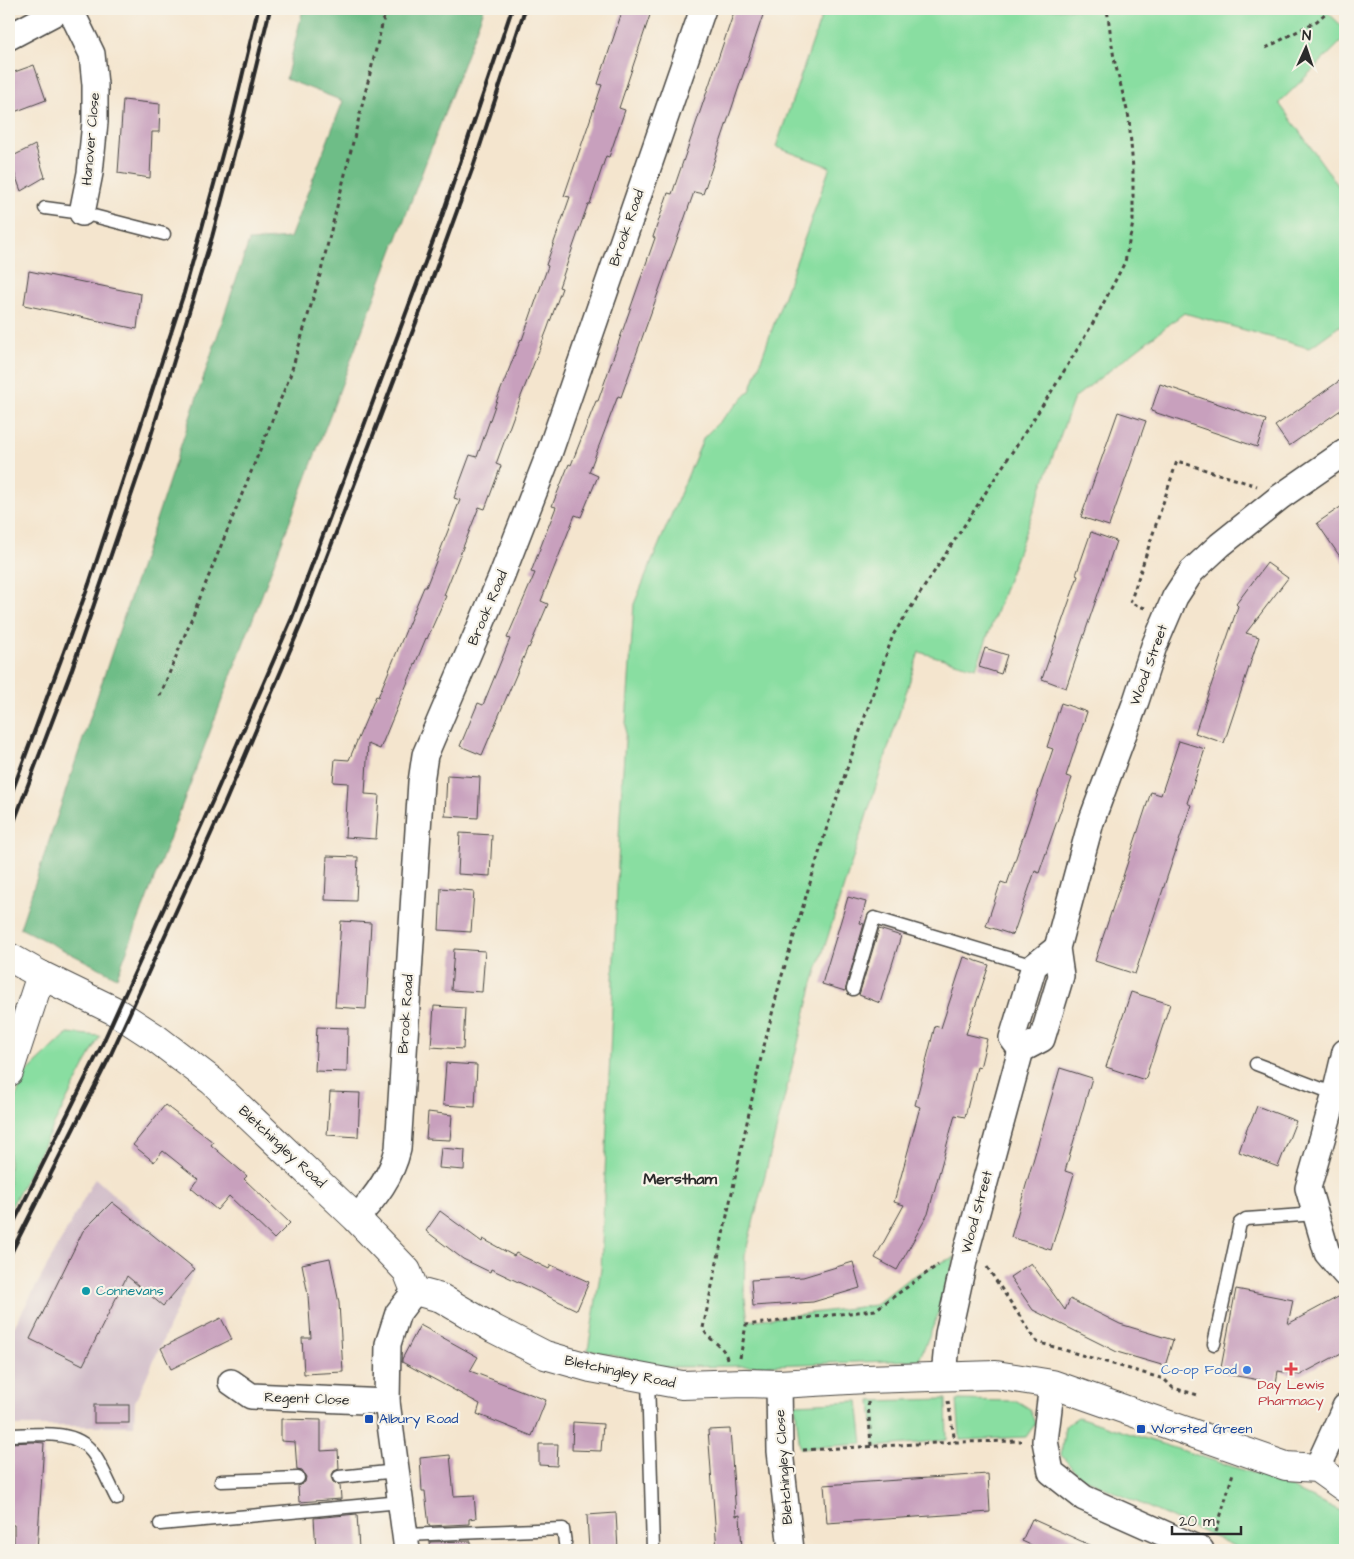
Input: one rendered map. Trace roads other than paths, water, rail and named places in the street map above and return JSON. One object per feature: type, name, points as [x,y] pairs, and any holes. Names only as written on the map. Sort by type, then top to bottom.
[{"type":"street","points":[[9,37],[62,9]]},
{"type":"street","name":"Hanover Close","points":[[70,9],[92,54],[95,85],[95,122],[90,173],[82,213]]},
{"type":"street","name":"Brook Road","points":[[356,1218],[381,1187],[392,1168],[398,1149],[421,782],[425,755],[500,580],[549,454],[703,9]]},
{"type":"street","name":"Wood Street","points":[[944,1376],[948,1334],[966,1252],[1021,1050],[1042,1039],[1061,976],[1057,948],[1091,822],[1167,614],[1192,571],[1220,545],[1280,497],[1345,452]]},
{"type":"street","points":[[1021,1050],[1012,1038],[1034,966],[1057,948]]},
{"type":"street","name":"Bletchingley Road","points":[[9,957],[40,975],[113,1010],[153,1036],[204,1075],[356,1218],[407,1271],[415,1291],[442,1298],[494,1329],[545,1355],[591,1368],[682,1385],[779,1384],[996,1374],[1052,1384],[1286,1466],[1317,1468]]},
{"type":"street","points":[[9,1072],[40,975]]},
{"type":"street","points":[[1345,1052],[1340,1093],[1308,1188],[1327,1253],[1345,1274]]},
{"type":"street","points":[[406,1543],[387,1402],[388,1344],[398,1313],[415,1291]]},
{"type":"street","name":"Regent Close","points":[[231,1382],[251,1396],[387,1402]]},
{"type":"street","name":"Bletchingley Close","points":[[779,1384],[780,1451],[791,1550]]},
{"type":"street","points":[[1052,1384],[1044,1441],[1051,1472],[1084,1498],[1207,1546]]},
{"type":"street","points":[[1345,1407],[1317,1468],[1345,1488]]},
{"type":"lane","points":[[45,208],[82,213],[164,234]]},
{"type":"lane","points":[[852,988],[874,918],[1034,966]]},
{"type":"lane","points":[[1256,1064],[1340,1093]]},
{"type":"lane","points":[[1214,1344],[1240,1223],[1246,1219],[1316,1214]]},
{"type":"lane","points":[[648,1379],[653,1550]]},
{"type":"lane","points":[[9,1435],[58,1435],[76,1438],[92,1451],[117,1499]]},
{"type":"lane","points":[[339,1477],[397,1472]]},
{"type":"lane","points":[[221,1481],[298,1478]]},
{"type":"lane","points":[[160,1524],[401,1502]]},
{"type":"lane","points":[[406,1543],[563,1529],[566,1550]]},
{"type":"railway","points":[[9,800],[89,584],[184,293],[233,115],[258,9]]},
{"type":"railway","points":[[9,835],[72,669],[145,455],[212,237],[270,9]]},
{"type":"railway","points":[[9,1232],[101,1047],[212,802],[292,618],[439,225],[512,9]]},
{"type":"railway","points":[[9,1257],[111,1054],[224,805],[302,622],[425,299],[473,167],[525,9]]},
{"type":"place","name":"Connevans","points":[[86,1291]]},
{"type":"place","name":"Day Lewis Pharmacy","points":[[1291,1369]]},
{"type":"place","name":"Co-op Food","points":[[1247,1370]]},
{"type":"place","name":"Albury Road","points":[[369,1419]]},
{"type":"place","name":"Worsted Green","points":[[1141,1429]]},
{"type":"district","name":"Merstham","points":[[680,1179]]}]
